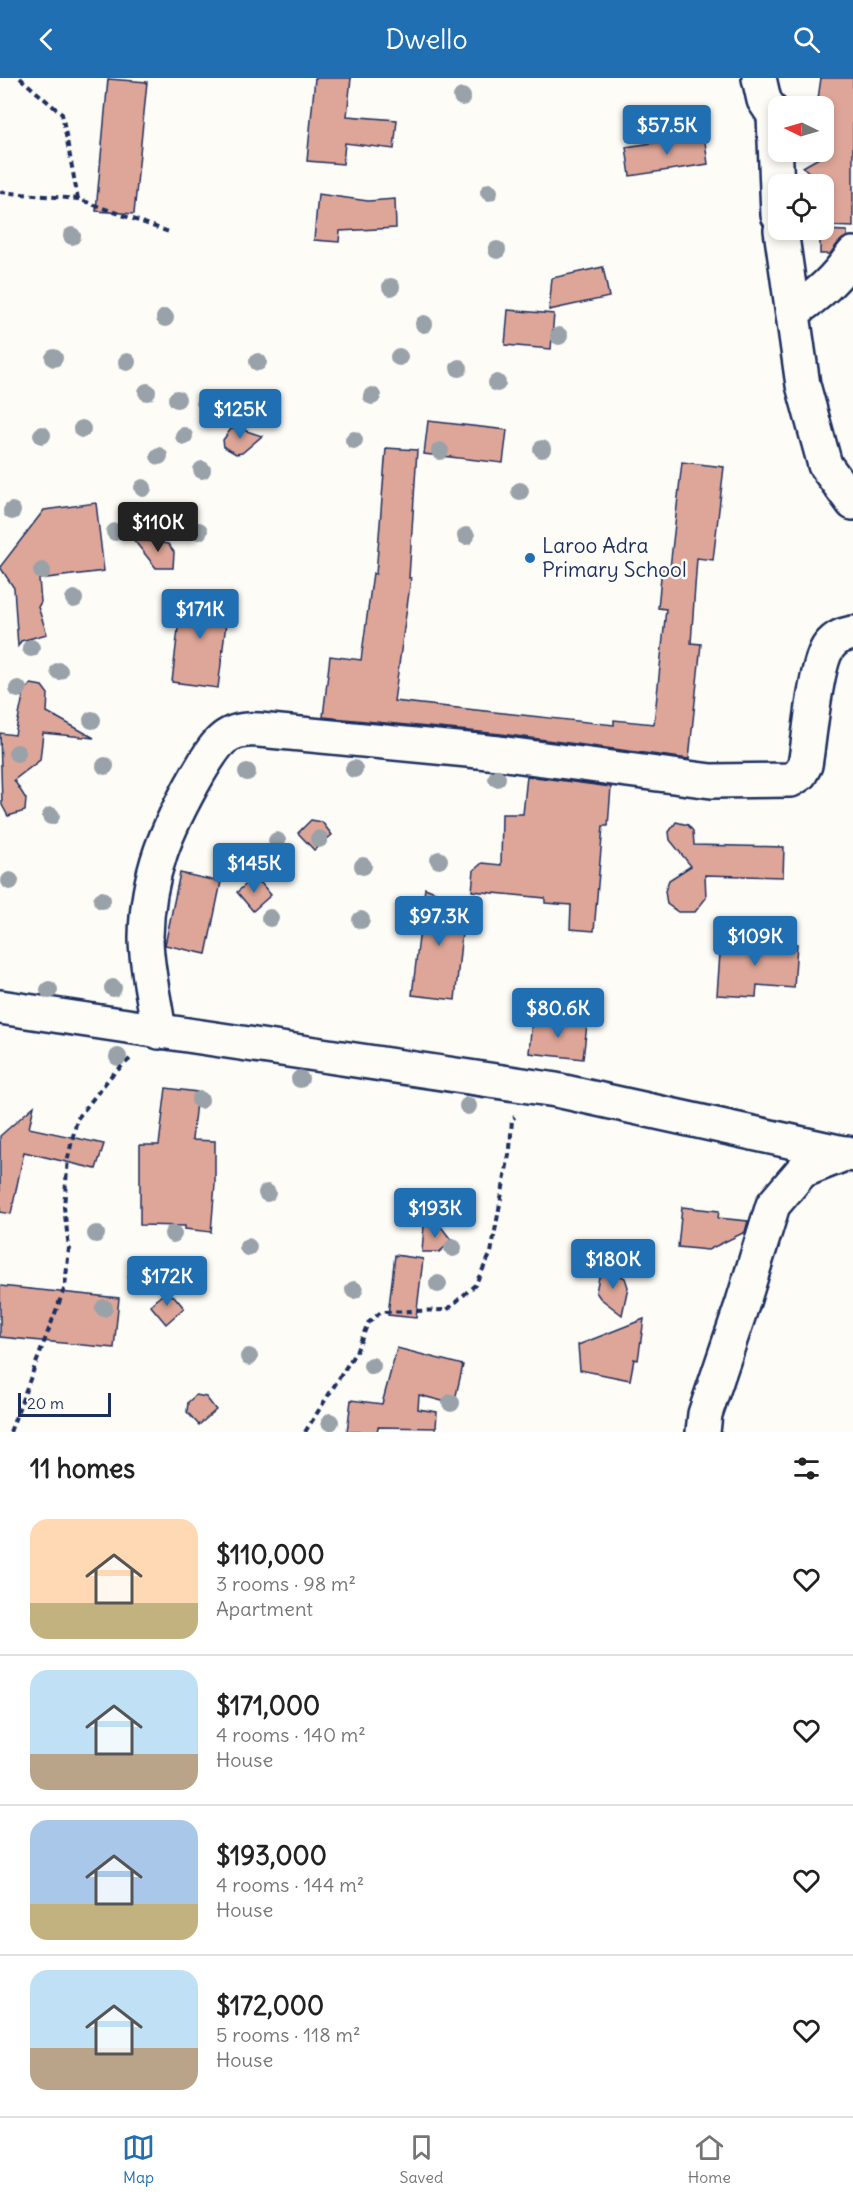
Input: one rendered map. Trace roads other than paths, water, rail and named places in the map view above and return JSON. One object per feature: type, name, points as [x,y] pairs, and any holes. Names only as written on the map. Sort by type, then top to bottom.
[{"type":"street","points":[[759,78],[764,100],[774,115],[776,174]]},
{"type":"street","points":[[782,240],[803,384],[825,465],[853,503]]},
{"type":"street","points":[[793,312],[820,294],[840,274],[853,254]]},
{"type":"street","points":[[159,1032],[146,938],[155,862],[173,817],[213,749],[226,734],[246,729],[499,753],[711,781],[791,780],[801,774],[805,765],[821,665],[828,647],[840,635],[853,633]]},
{"type":"street","points":[[0,1007],[159,1032],[348,1057],[556,1090],[850,1154]]},
{"type":"street","points":[[703,1432],[705,1414],[773,1205],[801,1171],[850,1154]]},
{"type":"place","name":"Laroo Adra Primary School","points":[[530,558]]}]
